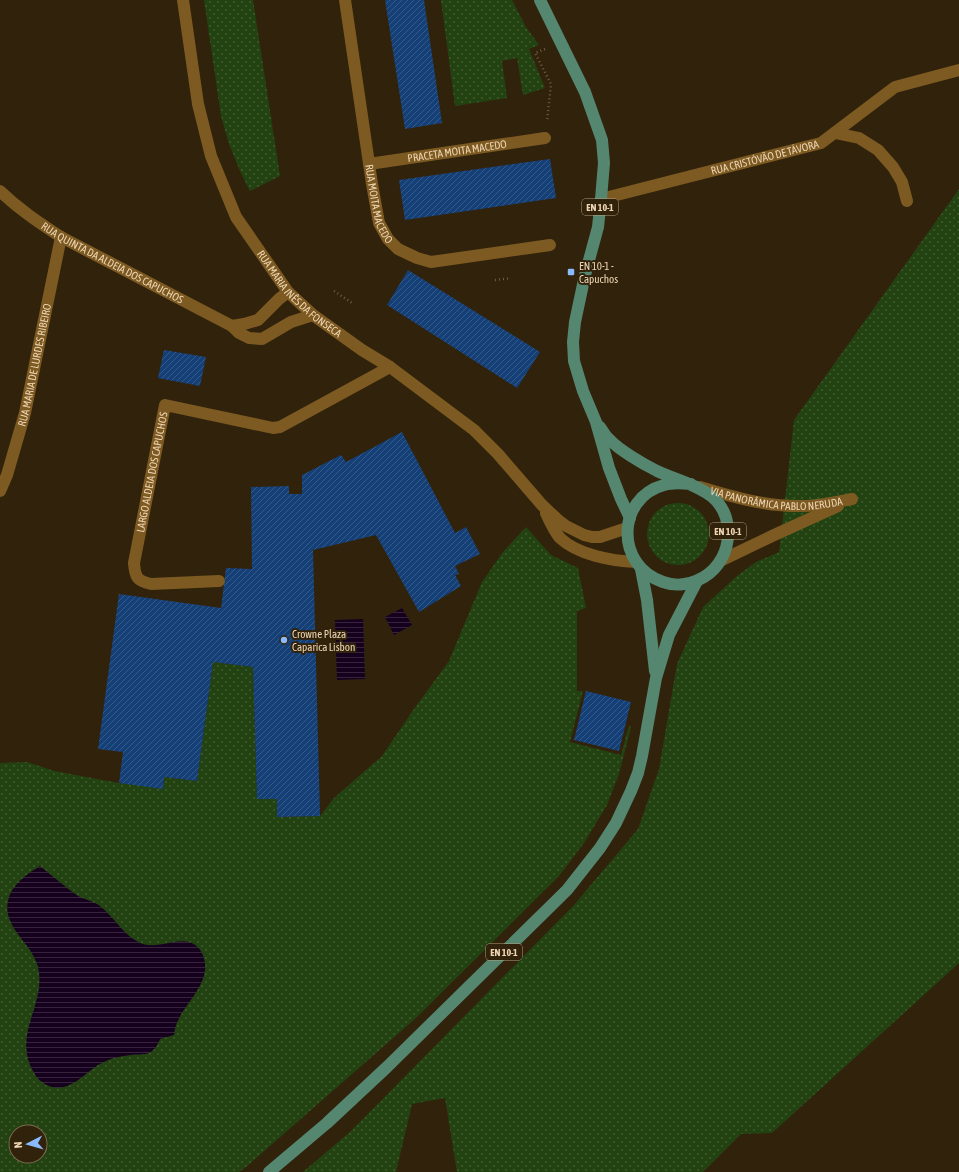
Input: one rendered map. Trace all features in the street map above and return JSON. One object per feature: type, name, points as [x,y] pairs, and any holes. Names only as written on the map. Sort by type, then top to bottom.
[{"type":"main road","name":"EN 10-1","points":[[540,0],[585,92],[602,140],[604,163],[598,227],[585,275],[575,322],[573,342],[574,361],[578,377],[596,422],[609,468],[629,523],[627,540],[630,552],[638,565],[649,575],[667,584],[687,584],[697,581],[710,573],[726,552],[728,541],[727,519],[716,500],[708,493],[695,486],[656,471],[631,456],[609,440],[596,422]]},
{"type":"main road","points":[[629,523],[639,501],[654,489],[672,483],[695,486]]},
{"type":"main road","name":"EN 10-1","points":[[638,565],[647,600],[656,678]]},
{"type":"main road","name":"EN 10-1","points":[[269,1172],[321,1128],[387,1067],[549,908],[567,890],[609,836],[638,773],[656,678],[669,635],[697,581]]},
{"type":"street","name":"RUA MARIA INÊS DA FONSECA","points":[[183,0],[198,104],[211,156],[236,217],[288,292],[313,315],[362,350],[390,367],[474,430],[498,454],[542,505],[566,526],[584,535],[600,537],[608,536],[629,523]]},
{"type":"street","name":"RUA MOITA MACEDO","points":[[345,0],[379,223],[388,239],[398,249],[417,258],[432,262],[550,245]]},
{"type":"street","name":"RUA CRISTÓVÃO DE TÁVORA","points":[[601,199],[821,143],[895,87],[959,70]]},
{"type":"street","points":[[835,133],[859,138],[878,150],[893,167],[902,182],[907,201]]},
{"type":"street","name":"PRACETA MOITA MACEDO","points":[[369,164],[545,138]]},
{"type":"street","name":"RUA QUINTA DA ALDEIA DOS CAPUCHOS","points":[[0,191],[17,207],[62,237],[232,326],[239,333],[249,338],[262,338],[291,322],[313,315]]},
{"type":"street","name":"RUA MARIA DE LURDES RIBEIRO","points":[[0,491],[8,475],[26,413],[62,237]]},
{"type":"street","points":[[232,326],[258,320],[288,292]]},
{"type":"street","name":"LARGO ALDEIA DOS CAPUCHOS","points":[[219,581],[151,584],[142,582],[135,575],[134,563],[165,405],[273,428],[280,428],[390,367]]},
{"type":"street","name":"VIA PANORÂMICA PABLO NERUDA","points":[[695,486],[756,502],[789,506],[822,504],[852,499],[720,561]]},
{"type":"street","name":"RUA MARIA INÊS DA FONSECA","points":[[542,505],[554,529],[568,544],[591,554],[638,565]]},
{"type":"path","points":[[543,50],[536,53],[551,84],[545,138]]},
{"type":"path","points":[[495,280],[511,278]]},
{"type":"path","points":[[334,291],[352,303]]},
{"type":"green space","points":[[204,0],[253,0],[280,176],[250,191],[229,144],[221,116]]},
{"type":"green space","points":[[441,0],[512,0],[526,27],[539,45],[529,49],[545,88],[523,95],[517,58],[502,61],[507,98],[455,106]]},
{"type":"green space","points":[[959,189],[959,963],[772,1133],[741,1134],[703,1172],[457,1172],[445,1098],[412,1104],[396,1172],[303,1172],[351,1131],[574,905],[638,829],[659,769],[677,664],[703,607],[737,576],[756,562],[779,552],[794,420]]},
{"type":"green space","points":[[678,503],[690,505],[700,512],[707,522],[709,534],[707,546],[700,556],[690,563],[678,565],[666,563],[656,556],[649,546],[647,534],[649,522],[656,512],[666,505]]},
{"type":"green space","points":[[526,527],[551,555],[578,568],[586,608],[577,611],[577,691],[583,691],[570,742],[621,755],[629,726],[631,727],[619,774],[607,805],[584,843],[559,876],[416,1018],[239,1172],[0,1172],[0,763],[27,762],[54,771],[119,783],[163,788],[164,777],[197,781],[213,662],[253,667],[257,799],[277,799],[278,817],[320,816],[334,798],[382,756],[449,661],[482,582],[503,552]]},
{"type":"shaded area","points":[[402,608],[412,625],[394,635],[385,617]]},
{"type":"shaded area","points":[[363,619],[365,679],[337,680],[335,620]]},
{"type":"shaded area","points":[[40,866],[78,896],[100,906],[134,940],[148,945],[182,941],[190,942],[202,953],[205,963],[203,979],[179,1018],[174,1035],[160,1039],[155,1049],[149,1053],[124,1056],[109,1060],[97,1066],[69,1085],[61,1088],[44,1084],[36,1076],[30,1065],[26,1040],[38,993],[38,967],[30,950],[13,927],[7,910],[8,901],[12,890],[25,876]]},
{"type":"building","points":[[385,0],[424,0],[442,123],[405,129]]},
{"type":"building","points":[[550,159],[556,198],[405,220],[399,180]]},
{"type":"building","points":[[408,270],[540,352],[517,388],[387,305]]},
{"type":"building","points":[[164,350],[206,357],[200,386],[158,378]]},
{"type":"building","name":"Crowne Plaza Caparica Lisbon","points":[[402,432],[455,533],[466,527],[480,554],[455,566],[459,574],[455,575],[461,586],[419,612],[376,535],[313,550],[320,816],[277,817],[277,799],[257,799],[253,667],[213,662],[197,781],[164,777],[163,789],[119,783],[123,752],[98,749],[119,594],[221,608],[226,568],[252,569],[251,487],[289,486],[289,494],[302,494],[302,475],[341,455],[346,462]]},
{"type":"building","points":[[586,691],[631,702],[619,751],[574,740]]},
{"type":"place","name":"EN 10-1 - Capuchos","points":[[571,272]]},
{"type":"place","name":"Crowne Plaza Caparica Lisbon","points":[[284,640]]}]
